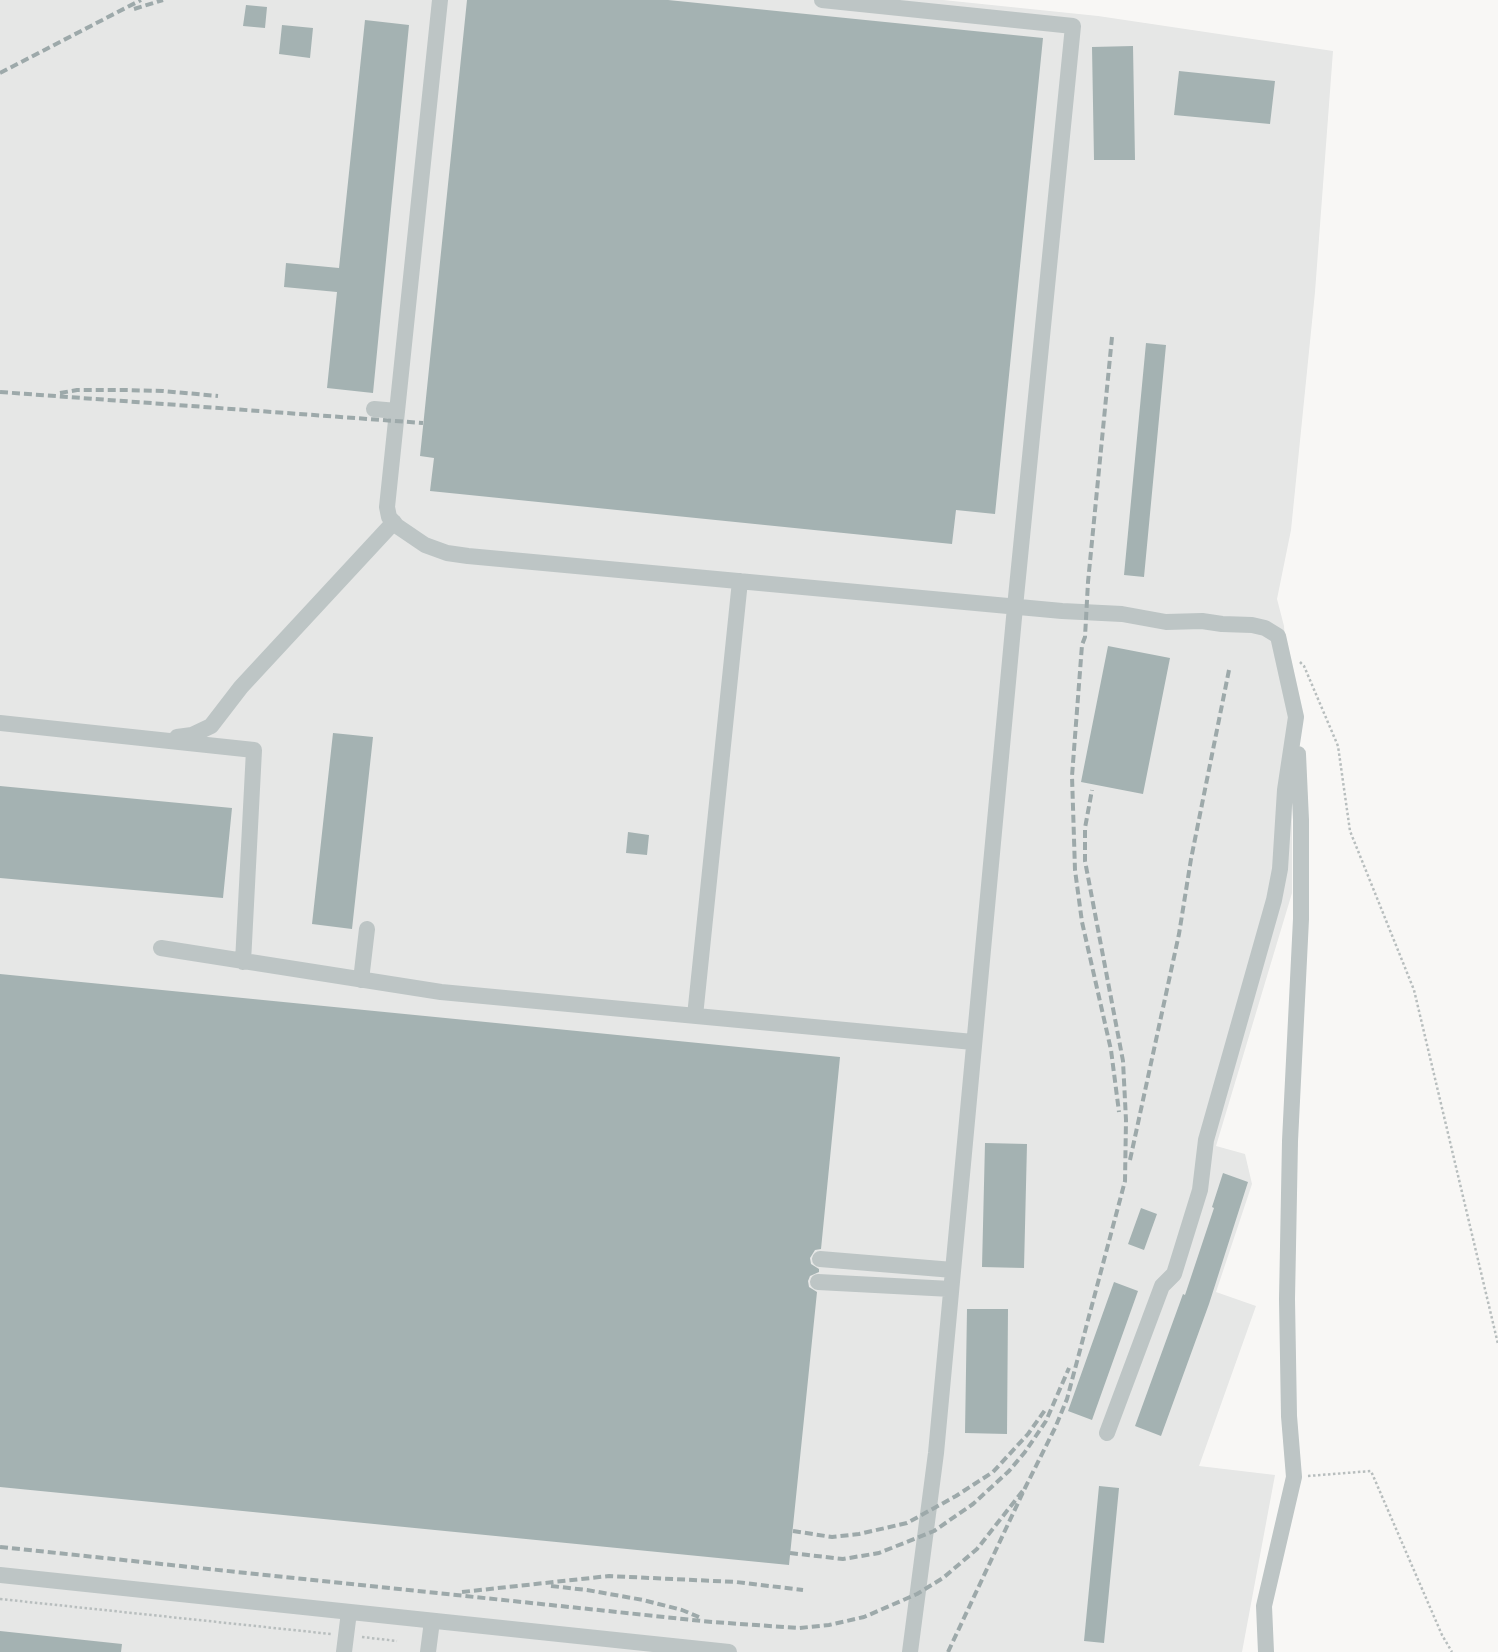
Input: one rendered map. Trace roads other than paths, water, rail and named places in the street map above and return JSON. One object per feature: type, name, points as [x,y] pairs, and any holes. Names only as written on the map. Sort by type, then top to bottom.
[{"type":"lane","points":[[440,0],[387,507],[390,517],[397,526],[425,545],[447,553],[1015,607],[1122,614],[1166,622],[1202,621],[1265,628],[1278,636],[1296,717],[1301,820],[1301,919],[1290,1141],[1287,1299],[1289,1416],[1294,1477],[1264,1606],[1266,1652]]},
{"type":"lane","points":[[822,0],[1073,26],[973,1042],[936,1453],[910,1652]]},
{"type":"lane","points":[[374,409],[398,411]]},
{"type":"lane","points":[[155,739],[192,735],[211,726],[241,687],[394,522]]},
{"type":"lane","points":[[695,1016],[740,581]]},
{"type":"lane","points":[[1107,1433],[1162,1286],[1174,1274],[1200,1190],[1206,1140],[1274,900],[1280,868],[1285,790],[1296,717]]},
{"type":"lane","points":[[0,723],[254,750],[243,962]]},
{"type":"lane","points":[[361,980],[367,928]]},
{"type":"lane","points":[[161,948],[441,992],[973,1042]]},
{"type":"lane","points":[[820,1259],[952,1270]]},
{"type":"lane","points":[[818,1282],[951,1289]]},
{"type":"lane","points":[[0,1575],[729,1652]]},
{"type":"lane","points":[[345,1644],[348,1612]]},
{"type":"lane","points":[[428,1652],[432,1621]]},
{"type":"railway","points":[[0,73],[141,0]]},
{"type":"railway","points":[[134,9],[163,0]]},
{"type":"railway","points":[[1112,337],[1088,582],[1085,637],[1082,645],[1072,776],[1075,870],[1082,922],[1111,1050],[1119,1112]]},
{"type":"railway","points":[[60,393],[77,390],[124,390],[218,396]]},
{"type":"railway","points":[[0,392],[423,423]]},
{"type":"railway","points":[[1130,1160],[1179,934],[1191,859],[1229,670]]},
{"type":"railway","points":[[948,1652],[1067,1399],[1125,1181],[1126,1120],[1123,1061],[1085,861],[1085,828],[1092,790]]},
{"type":"railway","points":[[790,1553],[843,1559],[879,1553],[934,1531],[973,1504],[1009,1471],[1025,1452],[1046,1421],[1069,1368]]},
{"type":"railway","points":[[793,1531],[832,1537],[859,1534],[907,1523],[956,1496],[993,1472],[1028,1434],[1045,1410]]},
{"type":"railway","points":[[0,1547],[712,1622],[799,1628],[829,1625],[864,1617],[917,1594],[943,1578],[977,1549],[1025,1488]]},
{"type":"railway","points":[[462,1592],[609,1576],[736,1582],[803,1590]]},
{"type":"railway","points":[[551,1586],[643,1600],[682,1610],[699,1617]]}]
